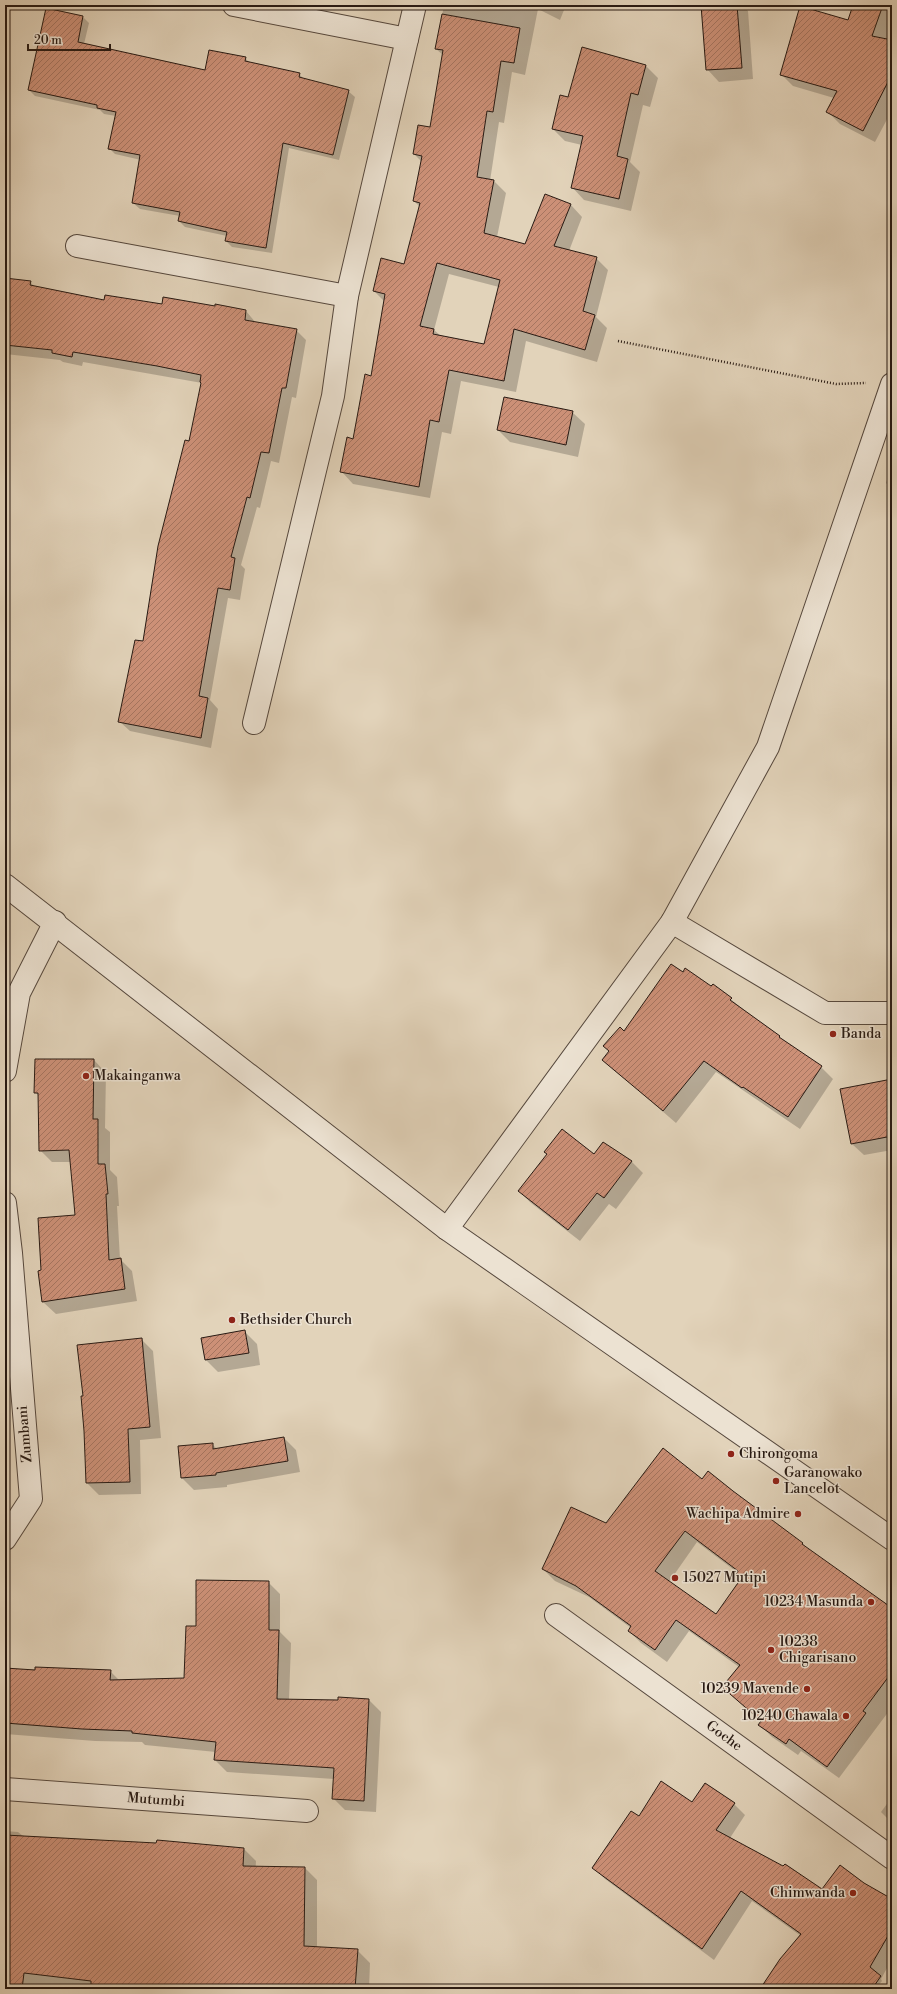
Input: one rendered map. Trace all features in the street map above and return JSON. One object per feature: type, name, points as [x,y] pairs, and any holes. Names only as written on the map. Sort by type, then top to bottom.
[{"type":"street","points":[[234,5],[407,40]]},
{"type":"street","points":[[254,723],[333,396],[348,296],[415,5]]},
{"type":"street","points":[[77,246],[348,296]]},
{"type":"street","points":[[447,1229],[672,922],[768,747],[881,384]]},
{"type":"street","points":[[5,885],[55,922],[447,1229],[892,1539]]},
{"type":"street","points":[[5,1071],[20,993],[55,922]]},
{"type":"street","points":[[672,922],[825,1012],[892,1014]]},
{"type":"street","name":"Zumbani","points":[[5,1203],[8,1254],[31,1499],[5,1539]]},
{"type":"street","name":"Goche","points":[[556,1615],[892,1858]]},
{"type":"street","name":"Mutumbi","points":[[5,1789],[308,1811]]},
{"type":"path","points":[[618,341],[836,384],[881,384]]},
{"type":"building","points":[[701,5],[737,5],[742,68],[706,70]]},
{"type":"building","points":[[853,5],[883,5],[872,36],[892,40],[892,74],[863,131],[826,112],[837,91],[780,75],[800,6],[848,20]]},
{"type":"building","points":[[46,8],[83,16],[78,42],[205,70],[209,50],[246,57],[245,61],[300,73],[299,77],[349,90],[333,155],[283,143],[266,248],[225,241],[227,232],[178,221],[180,212],[132,203],[140,155],[108,149],[116,112],[97,108],[97,105],[28,90]]},
{"type":"building","points":[[442,14],[520,28],[514,63],[501,61],[493,112],[487,111],[477,177],[494,180],[484,233],[525,244],[545,194],[571,204],[554,246],[597,257],[583,311],[595,315],[585,350],[514,329],[504,381],[449,370],[439,422],[430,420],[419,487],[340,472],[347,437],[353,439],[365,374],[371,376],[385,294],[373,291],[381,258],[404,264],[420,203],[413,201],[422,156],[413,154],[418,125],[430,127],[443,50],[435,49]],"holes":[[[437,263],[500,280],[484,344],[433,334],[434,329],[420,326]]]},
{"type":"building","points":[[582,47],[646,65],[638,95],[631,93],[617,156],[628,159],[619,199],[571,188],[583,136],[552,129],[560,95],[568,97]]},
{"type":"building","points":[[5,278],[31,281],[30,285],[104,300],[105,295],[162,304],[163,297],[215,306],[215,304],[246,310],[245,320],[297,329],[286,388],[282,388],[269,453],[261,452],[250,498],[247,497],[231,557],[235,558],[230,590],[218,588],[199,696],[208,698],[201,738],[118,722],[135,640],[143,641],[158,546],[185,440],[189,441],[201,383],[201,375],[73,352],[72,357],[52,353],[52,350],[5,345]]},
{"type":"building","points":[[504,397],[573,411],[566,445],[497,430]]},
{"type":"building","points":[[671,964],[683,972],[685,968],[711,986],[713,984],[732,998],[730,1000],[780,1036],[779,1037],[822,1066],[788,1117],[743,1087],[742,1088],[704,1061],[663,1111],[602,1060],[609,1051],[603,1046],[620,1027],[624,1031]]},
{"type":"building","points":[[35,1059],[94,1059],[93,1119],[98,1119],[98,1164],[105,1164],[108,1194],[106,1194],[109,1260],[121,1258],[125,1289],[42,1302],[38,1271],[41,1270],[38,1218],[75,1215],[69,1150],[39,1151],[38,1093],[34,1093]]},
{"type":"building","points":[[892,1079],[892,1136],[851,1144],[840,1089]]},
{"type":"building","points":[[562,1129],[594,1154],[603,1142],[632,1161],[604,1198],[597,1193],[568,1230],[518,1191],[547,1154],[544,1152]]},
{"type":"building","points":[[245,1330],[249,1353],[205,1360],[201,1338]]},
{"type":"building","points":[[142,1338],[150,1427],[128,1429],[130,1482],[86,1483],[81,1396],[83,1396],[77,1345]]},
{"type":"building","points":[[284,1437],[288,1461],[216,1473],[216,1475],[181,1478],[178,1446],[213,1443],[213,1449]]},
{"type":"building","points":[[663,1448],[702,1479],[708,1471],[803,1543],[802,1544],[892,1608],[892,1672],[863,1711],[866,1713],[827,1767],[789,1739],[786,1744],[758,1725],[761,1721],[722,1687],[740,1665],[676,1620],[655,1650],[628,1631],[631,1626],[576,1586],[542,1569],[571,1507],[606,1523]],"holes":[[[685,1531],[738,1571],[735,1576],[740,1580],[716,1614],[655,1571]]]},
{"type":"building","points":[[196,1580],[269,1581],[269,1630],[279,1630],[277,1699],[338,1700],[338,1697],[369,1699],[364,1801],[332,1799],[334,1768],[214,1760],[216,1742],[132,1733],[132,1731],[5,1723],[5,1668],[35,1670],[35,1667],[111,1670],[110,1680],[184,1678],[186,1626],[196,1626]]},
{"type":"building","points":[[661,1781],[692,1802],[705,1783],[735,1803],[716,1830],[783,1866],[785,1864],[822,1889],[840,1865],[864,1883],[892,1899],[892,1929],[870,1967],[881,1976],[872,1989],[760,1989],[780,1959],[801,1934],[741,1891],[702,1949],[592,1868],[631,1811],[639,1816]]},
{"type":"building","points":[[5,1835],[156,1843],[157,1840],[244,1848],[243,1866],[305,1867],[304,1946],[358,1949],[355,1989],[91,1989],[91,1981],[24,1973],[22,1989],[5,1989]]},
{"type":"place","name":"Banda","points":[[833,1034]]},
{"type":"place","name":"Makainganwa","points":[[86,1076]]},
{"type":"place","name":"Bethsider Church","points":[[232,1320]]},
{"type":"place","name":"Chirongoma","points":[[731,1454]]},
{"type":"place","name":"Garanowako Lancelot","points":[[776,1481]]},
{"type":"place","name":"Wachipa Admire","points":[[798,1514]]},
{"type":"place","name":"15027 Mutipi","points":[[675,1578]]},
{"type":"place","name":"10234 Masunda","points":[[871,1602]]},
{"type":"place","name":"10238 Chigarisano","points":[[771,1650]]},
{"type":"place","name":"10239 Mavende","points":[[807,1689]]},
{"type":"place","name":"10240 Chawala","points":[[846,1716]]},
{"type":"place","name":"Chimwanda","points":[[853,1893]]}]
